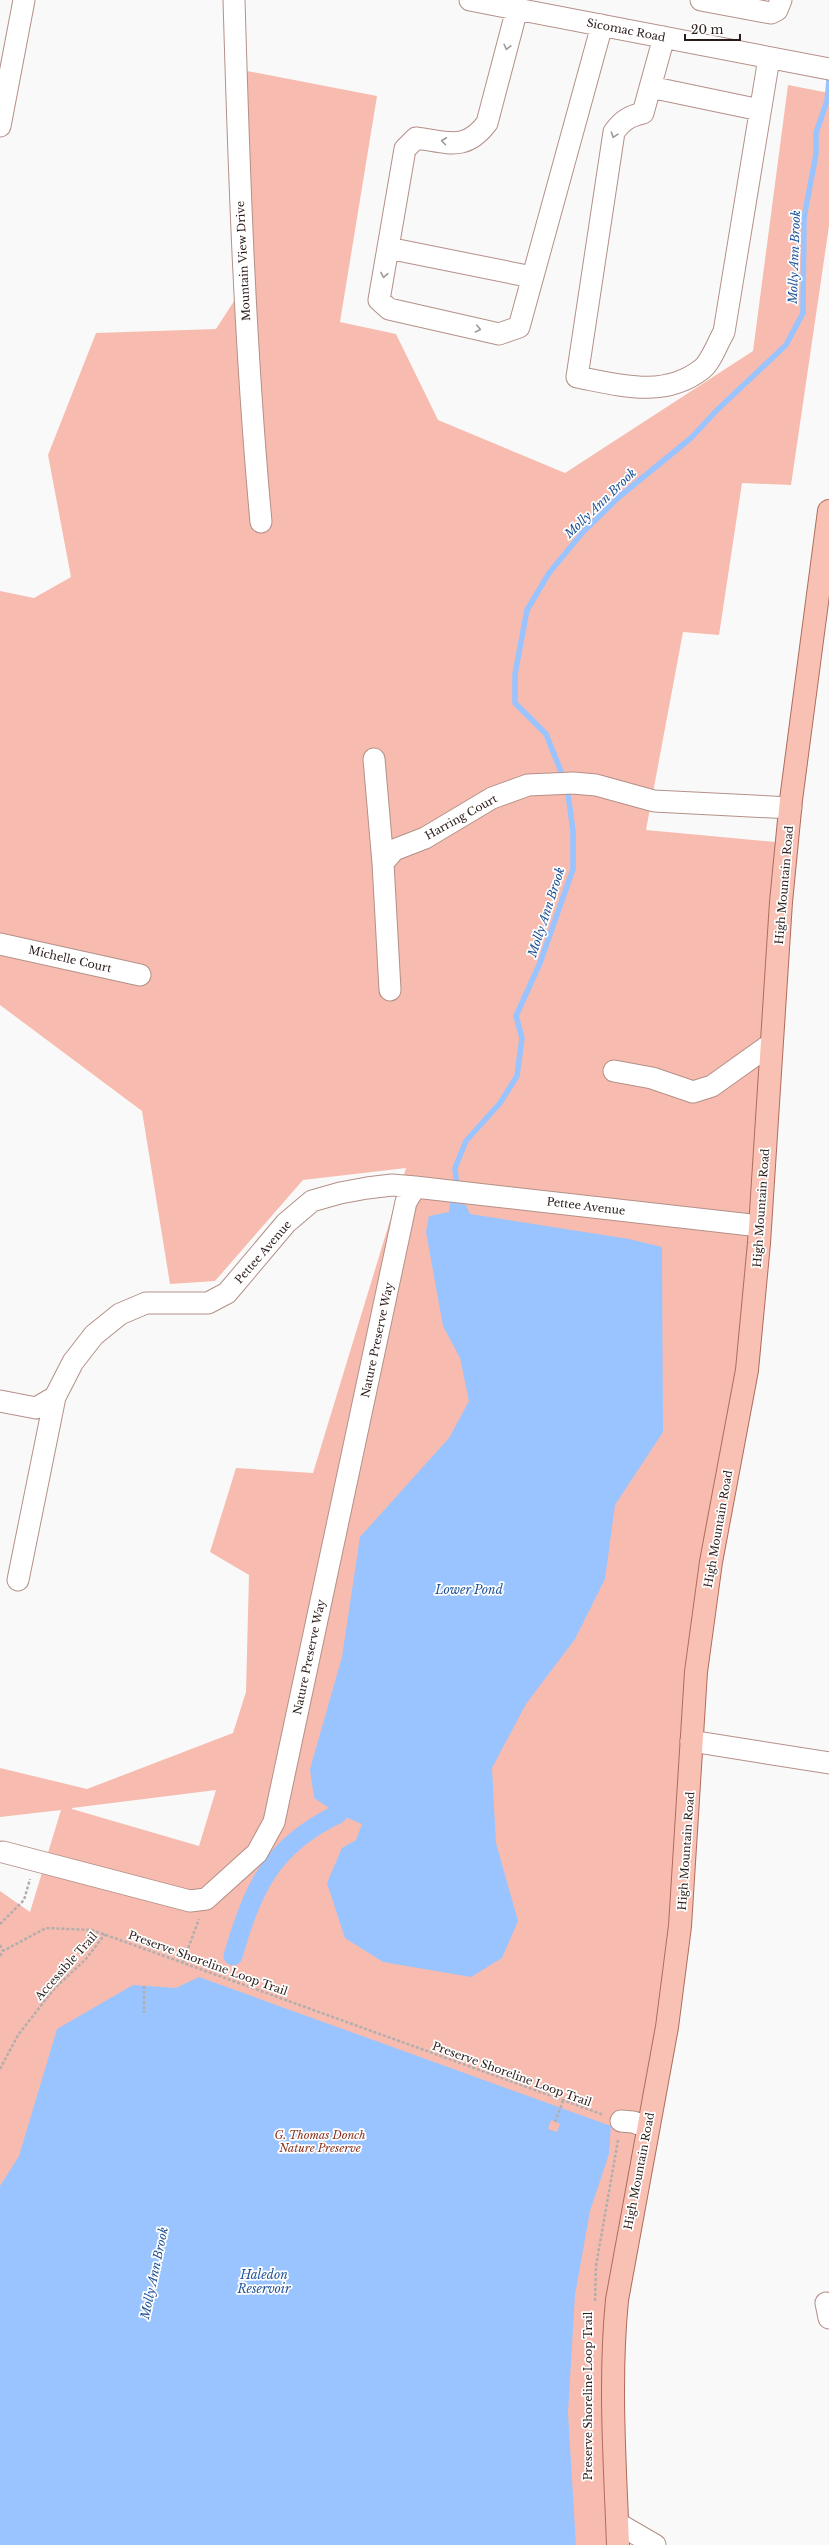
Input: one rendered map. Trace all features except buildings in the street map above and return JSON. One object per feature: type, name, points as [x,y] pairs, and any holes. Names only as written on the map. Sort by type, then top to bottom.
[{"type":"main road","name":"High Mountain Road","points":[[618,2545],[612,2344],[624,2251],[668,2027],[680,1926],[696,1672],[711,1562],[747,1370],[760,1226],[771,1044],[791,808],[829,511]]},
{"type":"street","points":[[0,126],[24,0]]},
{"type":"street","name":"Mountain View Drive","points":[[234,0],[242,266],[249,393],[261,522]]},
{"type":"street","name":"Sicomac Road","points":[[470,0],[829,70]]},
{"type":"street","points":[[701,0],[728,2],[771,13],[778,10],[781,0]]},
{"type":"street","points":[[517,9],[487,123],[477,136],[460,143],[416,138],[405,149],[379,300],[389,309],[499,334],[519,327],[602,25]]},
{"type":"street","points":[[664,37],[643,113],[631,116],[621,122],[614,132],[577,378],[641,388],[669,386],[703,369],[724,332],[769,58]]},
{"type":"street","points":[[650,87],[760,110]]},
{"type":"street","points":[[388,248],[532,276]]},
{"type":"street","points":[[374,759],[383,863],[390,990]]},
{"type":"street","name":"Harring Court","points":[[383,863],[394,850],[425,838],[492,798],[528,785],[565,783],[596,785],[654,801],[791,808]]},
{"type":"street","name":"Michelle Court","points":[[0,944],[140,975]]},
{"type":"street","points":[[614,1072],[652,1078],[693,1092],[712,1086],[771,1044]]},
{"type":"street","name":"Pettee Avenue","points":[[18,1580],[55,1397],[73,1362],[94,1335],[120,1314],[146,1303],[208,1303],[227,1292],[248,1270],[286,1223],[312,1201],[340,1193],[392,1185],[471,1192],[760,1226]]},
{"type":"street","name":"Nature Preserve Way","points":[[206,1899],[257,1853],[274,1822],[406,1202],[415,1187]]},
{"type":"street","points":[[0,1401],[36,1408],[55,1397]]},
{"type":"street","points":[[691,1741],[829,1763]]},
{"type":"street","points":[[3,1852],[190,1901],[206,1899]]},
{"type":"street","points":[[621,2121],[633,2122],[648,2127]]},
{"type":"street","points":[[617,2523],[655,2545]]},
{"type":"path","points":[[0,1924],[24,1900],[36,1861]]},
{"type":"path","points":[[184,1962],[206,1899]]},
{"type":"path","name":"Preserve Shoreline Loop Trail","points":[[3,1951],[46,1928],[92,1930],[621,2121],[596,2266],[595,2305]]},
{"type":"path","name":"Accessible Trail","points":[[0,2069],[18,2035],[54,1988],[86,1959],[105,1934]]},
{"type":"path","points":[[0,1945],[3,1951],[0,1956]]},
{"type":"path","points":[[144,1986],[144,2013]]},
{"type":"path","points":[[555,2122],[563,2101]]},
{"type":"green space","name":"G. Thomas Donch Nature Preserve","points":[[242,70],[377,96],[340,322],[396,334],[438,420],[565,473],[753,351],[788,85],[829,93],[829,226],[791,485],[742,483],[719,635],[683,632],[646,830],[787,843],[759,1243],[690,1786],[624,2251],[618,2545],[0,2545],[0,1891],[30,1912],[61,1810],[0,1817],[0,1768],[87,1789],[233,1733],[246,1692],[249,1575],[210,1552],[236,1468],[313,1473],[406,1168],[303,1180],[215,1281],[170,1284],[142,1111],[0,1005],[0,591],[34,598],[71,577],[48,455],[96,333],[216,329],[245,284]],"holes":[[[216,1790],[199,1846],[72,1809],[72,1808]]]},
{"type":"water","name":"Lower Pond","points":[[450,1202],[466,1205],[470,1214],[629,1239],[662,1247],[663,1432],[615,1505],[605,1579],[575,1639],[526,1704],[492,1768],[496,1843],[518,1921],[502,1958],[471,1977],[383,1962],[345,1938],[327,1883],[342,1848],[356,1840],[362,1824],[338,1814],[314,1798],[310,1769],[342,1657],[360,1537],[449,1438],[469,1401],[460,1358],[443,1326],[426,1232],[429,1216],[449,1212]]},
{"type":"water","name":"Haledon Reservoir","points":[[199,1977],[611,2126],[609,2154],[590,2211],[575,2295],[568,2413],[576,2545],[0,2545],[0,2186],[19,2156],[57,2029],[133,1985],[176,1988]],"holes":[[[551,2120],[560,2124],[557,2132],[548,2129]]]},
{"type":"waterway","name":"Molly Ann Brook","points":[[564,779],[546,734],[515,703],[515,674],[527,610],[549,573],[583,532],[619,497],[691,438],[717,410],[786,345],[803,313],[804,218],[816,154],[816,133],[827,101],[829,80]]},
{"type":"waterway","name":"Molly Ann Brook","points":[[457,1188],[455,1168],[466,1141],[500,1103],[517,1076],[522,1038],[516,1016],[540,963],[573,869],[573,831],[567,787]]},
{"type":"waterway","points":[[233,1956],[248,1910],[257,1890],[268,1872],[281,1855],[296,1840],[315,1826],[338,1814]]}]
